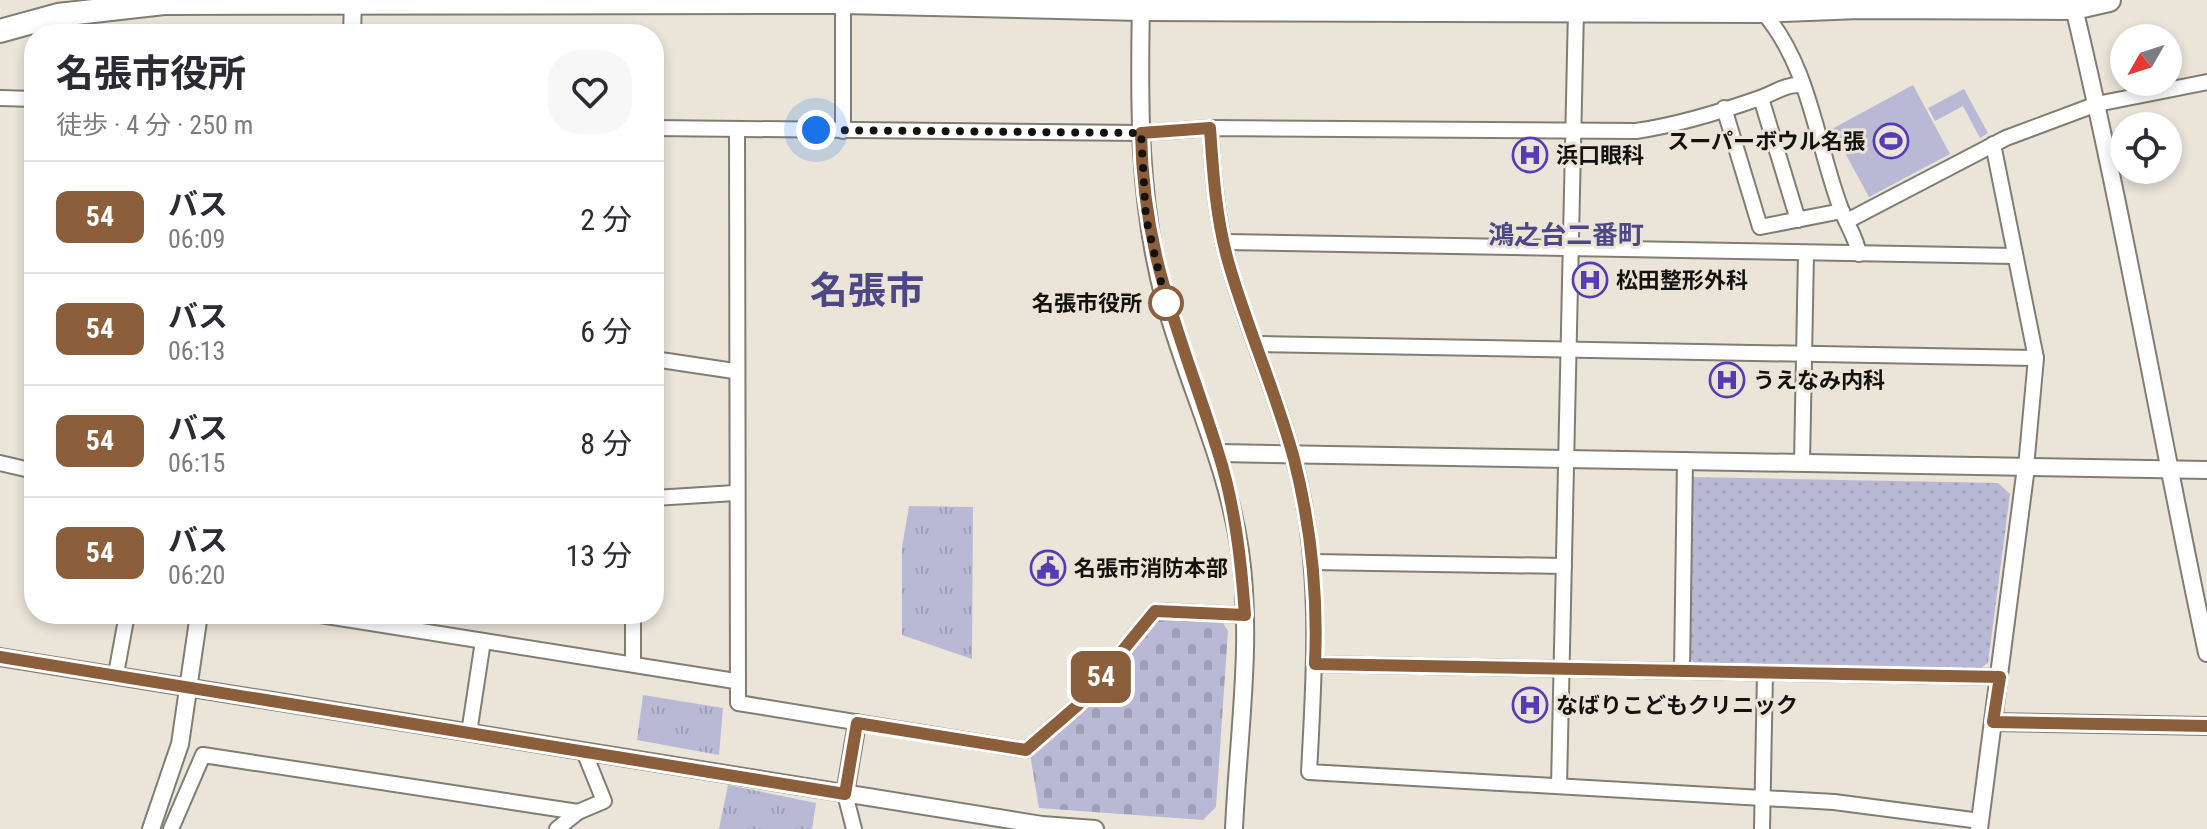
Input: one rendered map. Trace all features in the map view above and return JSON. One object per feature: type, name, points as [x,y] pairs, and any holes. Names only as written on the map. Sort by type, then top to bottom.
[{"type":"highway","points":[[0,31],[58,7],[164,3],[843,2],[1762,11],[1859,7],[2074,8],[2109,0]]},
{"type":"street","points":[[352,24],[353,1]]},
{"type":"street","points":[[843,2],[843,131]]},
{"type":"street","points":[[1141,4],[1141,133],[1146,218],[1177,337],[1219,453],[1240,552],[1245,615],[1234,829]]},
{"type":"street","points":[[2074,8],[2097,104],[2167,469],[2207,653]]},
{"type":"street","points":[[1559,786],[1576,9]]},
{"type":"street","points":[[1762,11],[1773,24],[1800,72],[1801,85],[1859,254]]},
{"type":"street","points":[[664,128],[1141,133],[1210,128],[1658,128],[1761,98],[1789,84],[1801,85]]},
{"type":"street","points":[[1724,108],[1760,227],[1844,216],[1993,144],[2097,104],[2206,85]]},
{"type":"street","points":[[0,98],[24,99]]},
{"type":"street","points":[[1761,98],[1798,220]]},
{"type":"street","points":[[1210,128],[1214,186],[1224,242],[1293,454],[1312,562],[1315,664],[1309,772],[1834,802],[1979,825],[2026,467],[2036,358],[1993,144]]},
{"type":"street","points":[[737,129],[734,371],[735,681],[738,703],[1026,750],[1078,705],[1155,611],[1245,615]]},
{"type":"street","points":[[1224,242],[2015,256]]},
{"type":"street","points":[[1802,463],[1806,253]]},
{"type":"street","points":[[1256,344],[2036,358]]},
{"type":"street","points":[[664,360],[734,371]]},
{"type":"street","points":[[1219,453],[2207,470]]},
{"type":"street","points":[[1682,671],[1685,460]]},
{"type":"street","points":[[0,463],[24,469]]},
{"type":"street","points":[[664,497],[735,493]]},
{"type":"street","points":[[1312,562],[1564,566]]},
{"type":"street","points":[[116,674],[125,624]]},
{"type":"street","points":[[151,829],[180,744],[198,624]]},
{"type":"street","points":[[377,624],[735,681]]},
{"type":"street","points":[[633,624],[633,664]]},
{"type":"street","points":[[469,733],[483,641]]},
{"type":"street","points":[[0,657],[585,754],[1042,825],[1095,829]]},
{"type":"street","points":[[1315,664],[2000,677]]},
{"type":"street","points":[[1762,829],[1765,672]]},
{"type":"street","points":[[1993,722],[2207,726]]},
{"type":"street","points":[[854,829],[845,794],[857,723]]},
{"type":"street","points":[[557,829],[578,812],[604,801],[585,754]]},
{"type":"street","points":[[171,829],[203,755],[578,812]]},
{"type":"green space","name":"スーパーボウル名張","points":[[1913,85],[1950,154],[1869,197],[1832,129]]},
{"type":"green space","points":[[1964,89],[1988,133],[1980,138],[1963,106],[1935,121],[1928,108]]},
{"type":"green space","points":[[1691,477],[1998,483],[2010,494],[1988,663],[1979,669],[1695,664],[1689,657]]},
{"type":"green space","points":[[909,506],[973,507],[972,659],[902,635],[902,547]]},
{"type":"green space","points":[[1164,617],[1221,620],[1228,631],[1216,807],[1203,820],[1039,808],[1030,754],[1153,623]]},
{"type":"green space","points":[[643,695],[723,708],[719,755],[637,740]]},
{"type":"green space","points":[[728,785],[816,803],[812,829],[719,829]]},
{"type":"bus line","name":"54","points":[[0,657],[845,794],[857,723],[1026,750],[1078,705],[1155,611],[1245,615],[1240,552],[1229,493],[1219,453],[1166,303],[1146,218],[1141,161],[1141,133],[1160,129],[1210,128],[1214,186],[1228,260],[1293,454],[1303,499],[1316,601],[1315,664],[2000,677],[1993,722],[2207,726]]},
{"type":"place","name":"スーパーボウル名張","points":[[1891,141]]},
{"type":"place","name":"浜口眼科","points":[[1530,155]]},
{"type":"place","name":"松田整形外科","points":[[1590,280]]},
{"type":"place","name":"名張市役所","points":[[1166,303]]},
{"type":"place","name":"うえなみ内科","points":[[1727,380]]},
{"type":"place","name":"名張市消防本部","points":[[1048,568]]},
{"type":"place","name":"なばりこどもクリニック","points":[[1530,705]]},
{"type":"district","name":"鴻之台二番町","points":[[1566,235]]},
{"type":"district","name":"名張市","points":[[867,291]]},
{"type":"route","points":[[816,130],[1141,133],[1146,218],[1166,303]]}]
